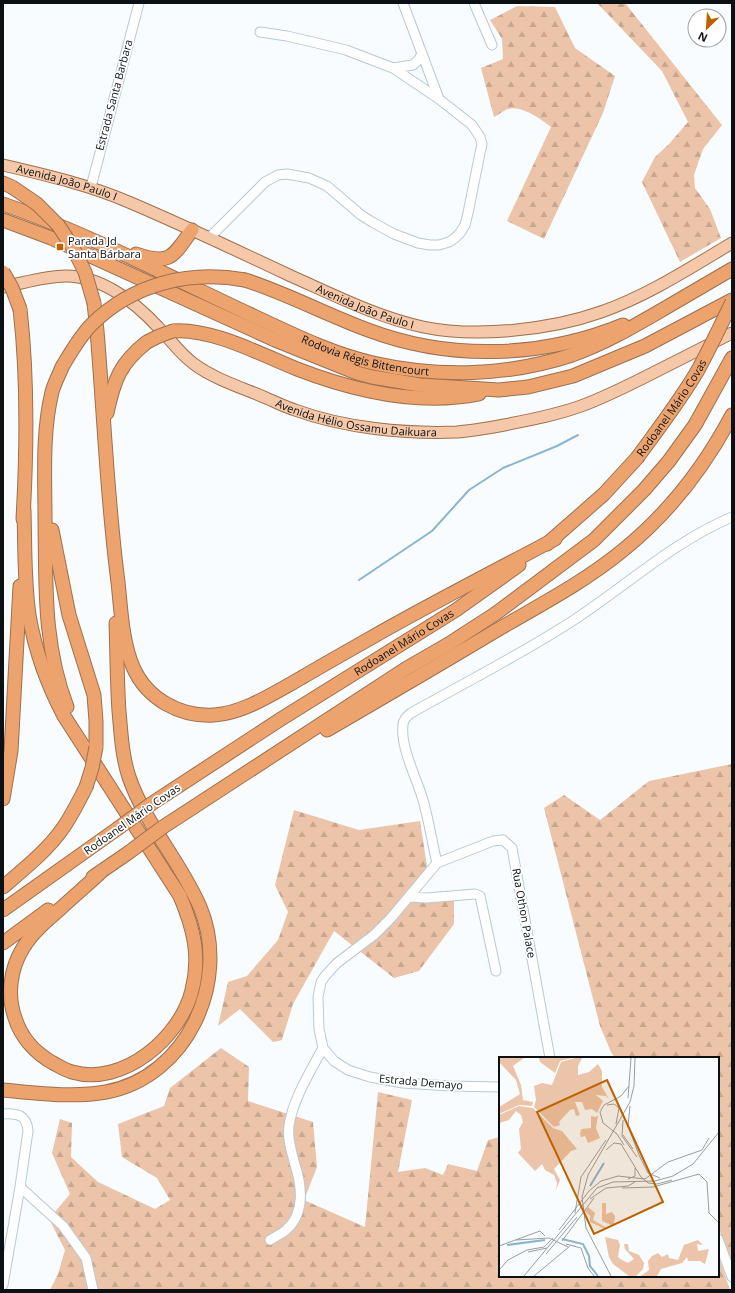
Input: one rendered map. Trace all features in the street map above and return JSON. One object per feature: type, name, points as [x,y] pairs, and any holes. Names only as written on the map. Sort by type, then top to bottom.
[{"type":"highway","points":[[3,1090],[61,1094],[89,1094],[107,1091],[142,1078],[162,1066],[178,1049],[194,1022],[208,986],[211,969],[211,951],[208,932],[200,908],[189,885],[143,809],[129,777],[124,760],[118,700],[113,548],[94,303],[85,272],[72,246],[58,225],[37,204],[7,185]]},
{"type":"highway","name":"Rodovia Régis Bittencourt","points":[[3,204],[68,230],[307,340],[372,363],[448,374],[516,369],[546,363],[599,345],[732,269]]},
{"type":"highway","name":"Rodovia Régis Bittencourt","points":[[3,220],[51,238],[275,340],[357,373],[420,385],[498,390],[528,387],[573,376],[645,346],[732,301]]},
{"type":"highway","points":[[68,230],[147,258],[158,260],[170,258],[178,250],[192,230]]},
{"type":"highway","points":[[3,272],[12,288],[20,309],[26,375],[24,510],[11,751],[3,798]]},
{"type":"highway","points":[[100,873],[32,936],[18,958],[11,988],[12,1008],[16,1021],[21,1033],[35,1050],[62,1068],[85,1074],[109,1072],[134,1062],[150,1052],[169,1034],[188,1004],[195,973],[196,955],[191,924],[180,896],[113,794],[91,747],[71,719],[54,668],[50,646],[46,580],[45,495],[48,414],[52,391],[62,367],[75,346],[91,325],[114,305],[142,290],[165,282],[188,278],[217,277],[245,280],[260,285],[335,318],[404,342],[463,351],[502,352],[555,345],[612,329],[669,306]]},
{"type":"highway","name":"Rodoanel Mário Covas","points":[[3,910],[151,804],[281,719],[456,610],[555,539],[604,494],[637,458],[672,410],[697,371],[716,336],[732,301]]},
{"type":"highway","points":[[104,428],[114,385],[122,367],[133,353],[147,342],[159,336],[174,331],[184,330],[203,332],[344,385],[380,393],[428,398],[462,397],[498,390]]},
{"type":"highway","name":"Rodoanel Mário Covas","points":[[3,943],[163,827],[407,668],[447,646],[494,614],[583,549],[618,518],[669,461],[695,425],[732,358]]},
{"type":"highway","points":[[250,771],[371,704],[589,575],[622,551],[655,522],[682,490],[710,452],[732,415]]},
{"type":"highway","points":[[3,887],[31,862],[63,829],[86,787],[92,768],[91,747],[96,721],[94,696],[70,615],[57,560],[45,495]]},
{"type":"highway","points":[[24,510],[29,614],[42,667],[53,695],[64,716],[91,747]]},
{"type":"highway","points":[[113,548],[124,632],[128,655],[134,669],[142,682],[162,703],[177,710],[196,714],[214,715],[232,711],[251,704],[281,689],[378,634],[555,539]]},
{"type":"main road","name":"Avenida João Paulo I","points":[[3,165],[91,187],[192,230],[329,293],[394,319],[424,327],[458,332],[493,331],[556,325],[601,312],[653,288],[732,243]]},
{"type":"main road","name":"Avenida Hélio Ossamu Daikuara","points":[[3,286],[48,277],[68,276],[87,280],[107,287],[121,296],[158,327],[182,354],[194,364],[209,373],[295,410],[314,416],[349,424],[422,432],[458,432],[488,428],[533,419],[582,406],[610,394],[732,333]]},
{"type":"street","name":"Estrada Santa Barbara","points":[[91,187],[139,3]]},
{"type":"street","points":[[403,3],[440,99]]},
{"type":"street","points":[[474,3],[492,45]]},
{"type":"street","points":[[209,238],[265,182],[278,175],[287,174],[310,178],[327,186],[361,215],[394,234],[418,243],[439,245],[455,238],[460,233],[466,219],[482,144],[480,137],[472,125],[440,99],[393,68],[346,50],[287,36],[260,32]]},
{"type":"street","points":[[393,68],[413,65],[419,60],[422,54]]},
{"type":"street","points":[[270,1240],[292,1225],[299,1207],[300,1184],[290,1148],[288,1134],[289,1123],[292,1111],[305,1081],[322,1048],[319,1029],[318,997],[321,982],[337,963],[378,931],[391,918],[438,863],[423,801],[409,760],[403,735],[403,724],[406,717],[558,630],[604,600],[677,546],[732,517]]},
{"type":"street","name":"Rua Othon Palace","points":[[438,863],[493,841],[503,840],[512,848],[550,1057]]},
{"type":"street","points":[[410,897],[427,898],[475,894],[480,896],[496,970]]},
{"type":"street","name":"Estrada Demayo","points":[[322,1048],[340,1067],[357,1074],[370,1077],[403,1083],[499,1087]]},
{"type":"street","points":[[3,1114],[19,1115],[24,1118],[27,1123],[28,1131],[3,1285]]},
{"type":"street","points":[[20,1187],[63,1226],[86,1258],[93,1290]]},
{"type":"street","points":[[719,1242],[732,1278]]},
{"type":"green space","points":[[597,3],[625,3],[722,125],[703,149],[694,175],[695,188],[710,209],[721,238],[680,262],[642,182],[655,157],[669,144],[688,122],[662,71]]},
{"type":"green space","points":[[517,6],[555,7],[575,48],[615,76],[603,113],[544,239],[507,221],[551,127],[536,117],[519,109],[508,109],[494,117],[481,68],[503,59],[502,39],[490,20]]},
{"type":"green space","points":[[732,764],[732,1263],[719,1229],[719,1057],[614,1057],[600,1026],[544,808],[564,795],[600,820],[649,781]]},
{"type":"green space","points":[[294,810],[359,830],[420,821],[427,866],[412,893],[454,898],[454,924],[419,971],[394,978],[334,931],[293,1004],[282,1040],[273,1042],[240,1009],[218,1026],[228,982],[247,976],[278,940],[288,912],[275,885]]},
{"type":"green space","points":[[221,1048],[249,1067],[248,1101],[313,1122],[317,1167],[304,1200],[365,1227],[378,1092],[412,1100],[398,1172],[425,1168],[443,1175],[448,1164],[477,1171],[488,1140],[499,1137],[499,1277],[719,1277],[719,1257],[730,1290],[50,1290],[58,1274],[65,1250],[49,1219],[70,1194],[52,1153],[60,1119],[72,1123],[71,1157],[98,1182],[155,1209],[170,1200],[157,1178],[122,1157],[118,1124],[164,1106],[170,1088]]},
{"type":"waterway","points":[[359,580],[432,531],[469,490],[503,468],[557,446],[578,435]]},
{"type":"place","name":"Parada Jd Santa Bárbara","points":[[60,247]]}]
